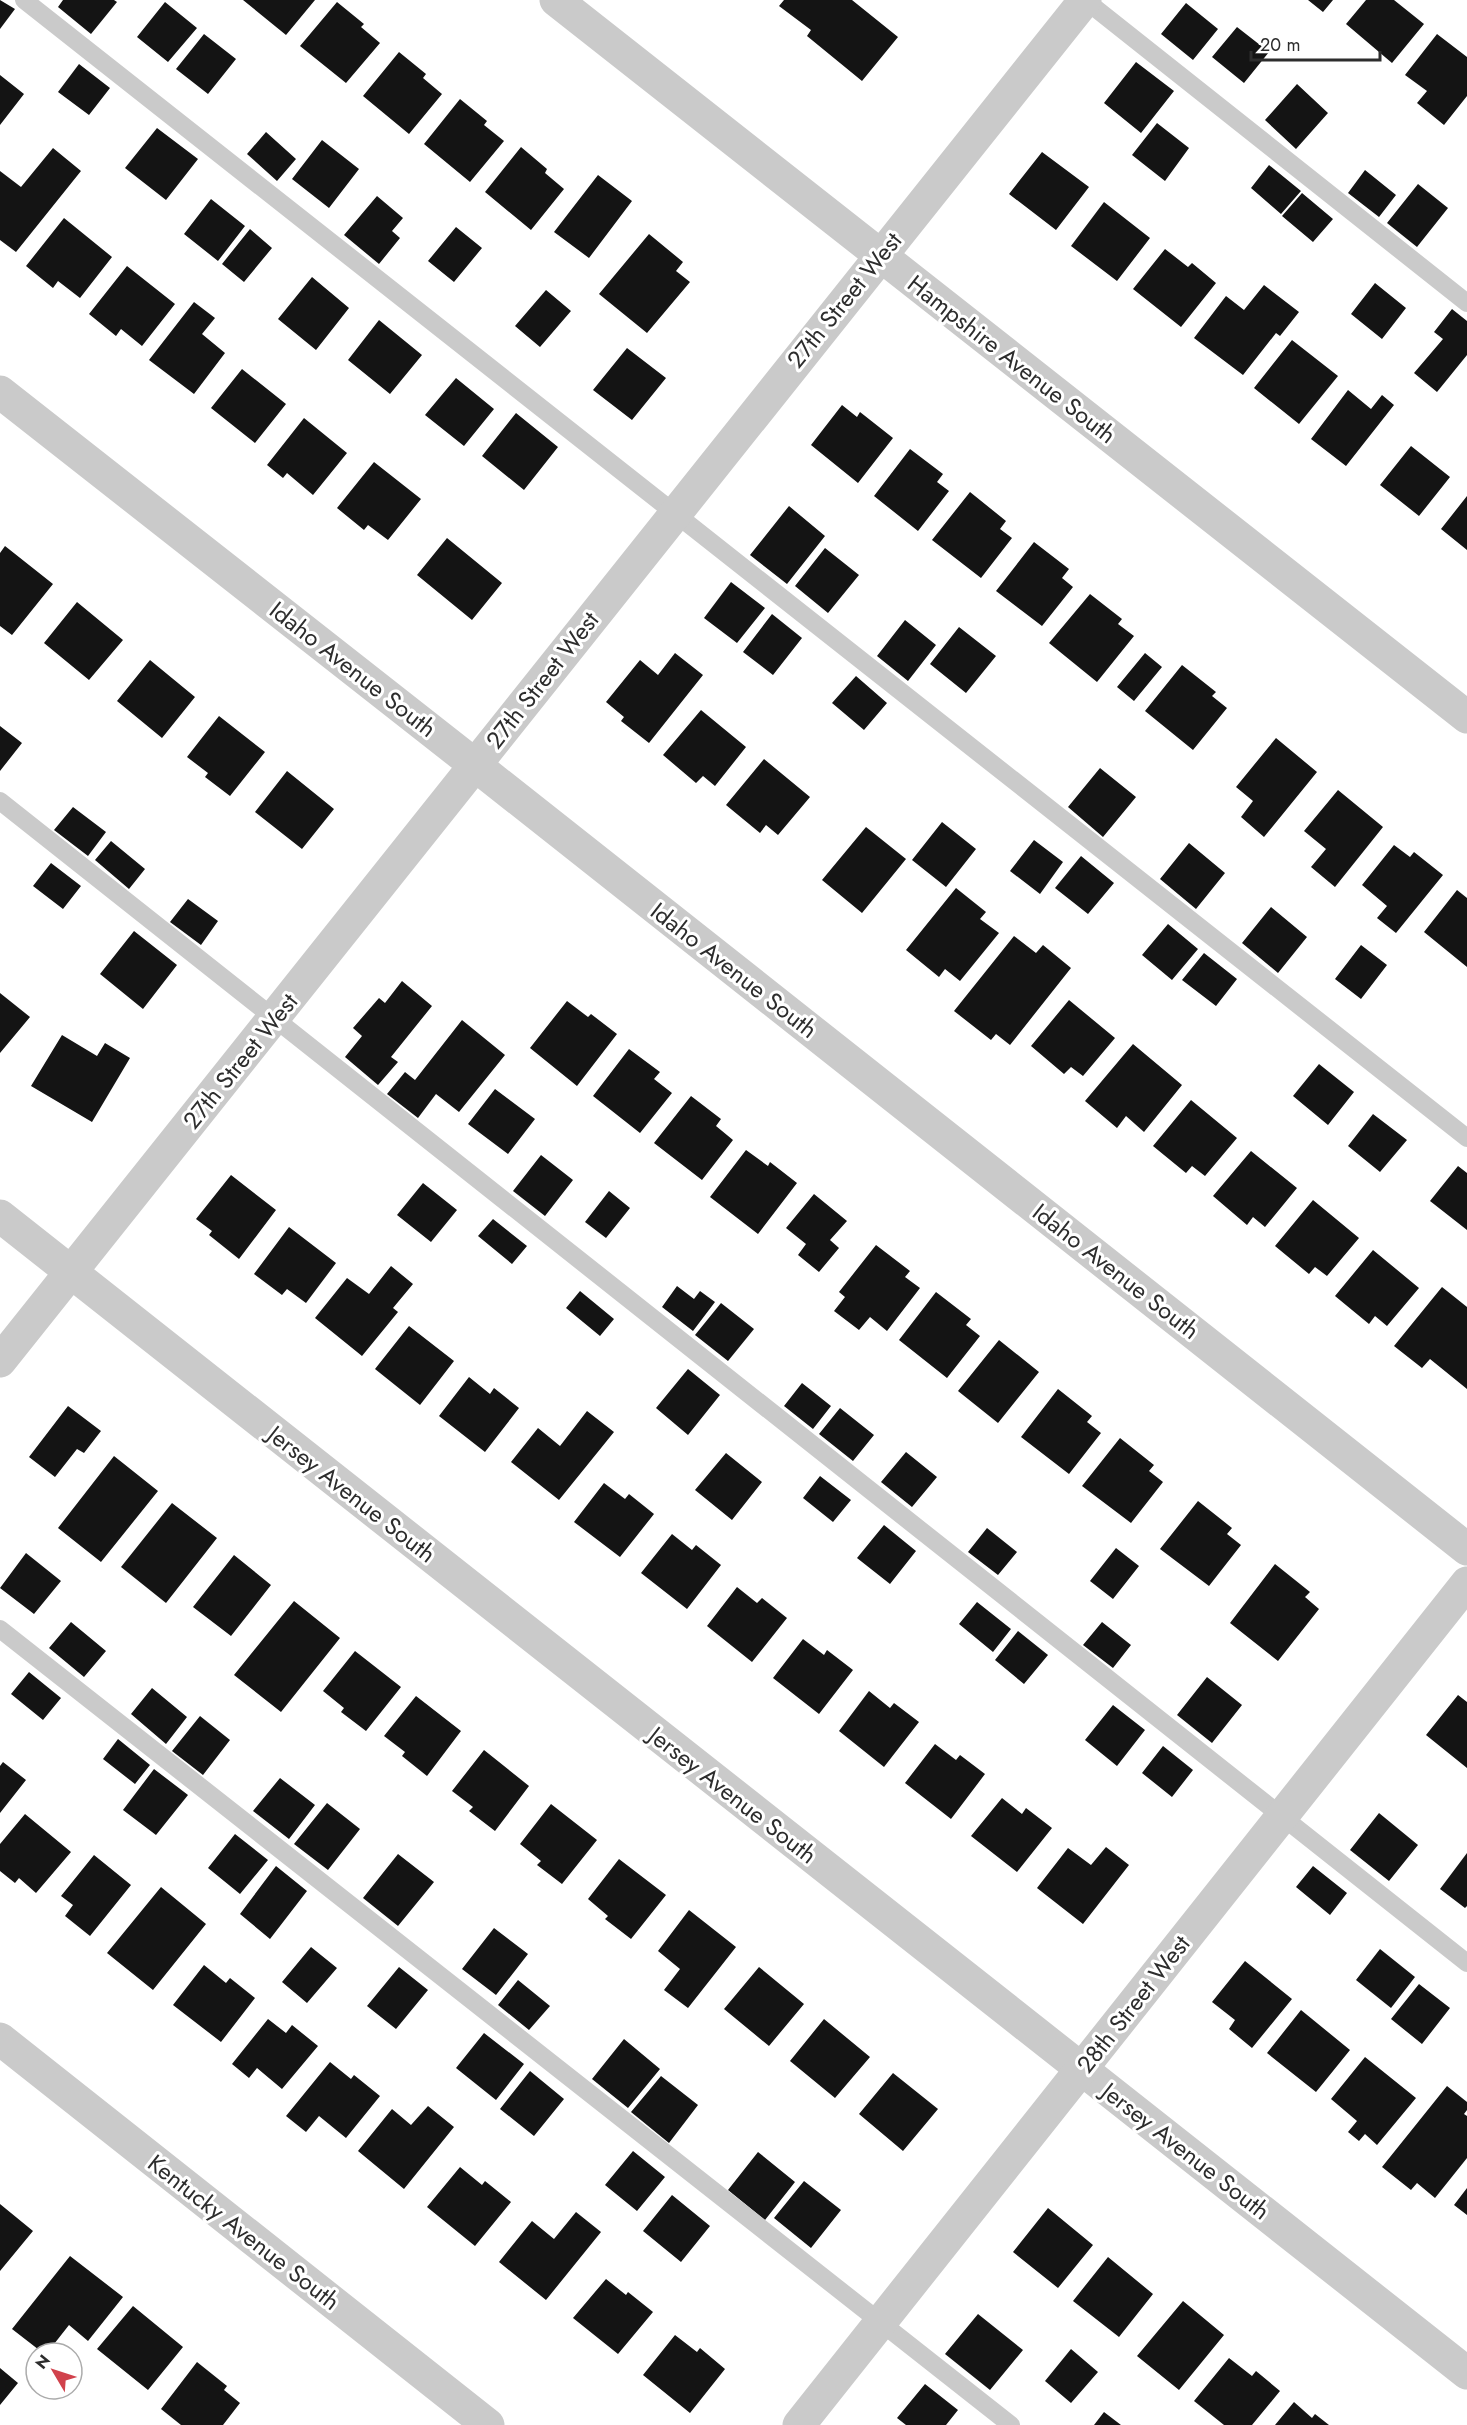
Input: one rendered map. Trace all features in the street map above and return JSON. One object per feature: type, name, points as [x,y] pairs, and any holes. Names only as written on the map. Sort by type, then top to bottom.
[{"type":"street","name":"Hampshire Avenue South","points":[[556,0],[1467,717]]},
{"type":"street","name":"27th Street West","points":[[0,1361],[1085,0]]},
{"type":"street","name":"Idaho Avenue South","points":[[0,392],[1467,1549]]},
{"type":"street","name":"Jersey Avenue South","points":[[0,1216],[1467,2373]]},
{"type":"street","name":"28th Street West","points":[[799,2425],[1467,1583]]},
{"type":"street","name":"Kentucky Avenue South","points":[[0,2039],[488,2425]]},
{"type":"lane","points":[[24,0],[1467,1138]]},
{"type":"lane","points":[[1085,0],[1467,303]]},
{"type":"lane","points":[[0,801],[1467,1963]]},
{"type":"lane","points":[[0,1629],[1011,2425]]},
{"type":"building","points":[[0,0],[15,9],[0,29]]},
{"type":"building","points":[[63,0],[114,0],[117,2],[91,34],[58,7]]},
{"type":"building","points":[[243,0],[315,0],[286,35]]},
{"type":"building","points":[[784,0],[852,0],[898,37],[862,81],[807,36],[811,30],[779,6]]},
{"type":"building","points":[[1308,0],[1333,0],[1323,12]]},
{"type":"building","points":[[1366,0],[1394,0],[1424,24],[1392,63],[1346,24]]},
{"type":"building","points":[[165,2],[197,28],[168,62],[137,37]]},
{"type":"building","points":[[337,2],[364,24],[361,27],[380,43],[346,83],[300,46]]},
{"type":"building","points":[[1186,3],[1218,29],[1193,60],[1161,34]]},
{"type":"building","points":[[1237,27],[1269,52],[1244,83],[1212,57]]},
{"type":"building","points":[[204,34],[236,59],[208,94],[176,69]]},
{"type":"building","points":[[1437,34],[1467,57],[1467,96],[1444,125],[1417,103],[1427,91],[1405,75]]},
{"type":"building","points":[[399,52],[426,74],[423,78],[442,94],[409,134],[363,96]]},
{"type":"building","points":[[1136,62],[1174,91],[1141,133],[1104,103]]},
{"type":"building","points":[[79,64],[110,88],[89,115],[58,92]]},
{"type":"building","points":[[0,75],[24,94],[0,125]]},
{"type":"building","points":[[1297,84],[1328,113],[1296,149],[1265,120]]},
{"type":"building","points":[[460,99],[487,121],[484,125],[504,141],[470,182],[424,144]]},
{"type":"building","points":[[1157,123],[1189,148],[1165,181],[1132,155]]},
{"type":"building","points":[[157,128],[198,159],[166,200],[125,168]]},
{"type":"building","points":[[266,132],[296,159],[277,181],[247,154]]},
{"type":"building","points":[[322,140],[359,169],[329,208],[292,179]]},
{"type":"building","points":[[521,147],[547,169],[545,173],[564,189],[531,230],[485,192]]},
{"type":"building","points":[[53,148],[81,171],[16,252],[0,240],[0,171],[21,187]]},
{"type":"building","points":[[1042,152],[1089,187],[1056,230],[1009,194]]},
{"type":"building","points":[[1269,165],[1301,191],[1281,214],[1251,188]]},
{"type":"building","points":[[1365,170],[1396,195],[1379,217],[1348,193]]},
{"type":"building","points":[[598,175],[632,201],[589,258],[554,232]]},
{"type":"building","points":[[1418,184],[1448,208],[1417,247],[1387,223]]},
{"type":"building","points":[[1302,193],[1333,219],[1313,242],[1282,216]]},
{"type":"building","points":[[377,196],[403,218],[392,231],[400,238],[379,264],[344,235]]},
{"type":"building","points":[[211,199],[245,226],[218,261],[184,234]]},
{"type":"building","points":[[1104,202],[1150,238],[1117,281],[1071,246]]},
{"type":"building","points":[[64,218],[112,257],[80,298],[58,281],[53,288],[26,266]]},
{"type":"building","points":[[456,227],[482,248],[454,282],[428,261]]},
{"type":"building","points":[[250,229],[272,248],[244,282],[222,264]]},
{"type":"building","points":[[649,234],[683,262],[676,271],[690,282],[647,333],[599,294]]},
{"type":"building","points":[[1165,249],[1188,267],[1192,263],[1216,283],[1181,327],[1133,289]]},
{"type":"building","points":[[127,266],[175,304],[142,346],[121,329],[116,336],[89,314]]},
{"type":"building","points":[[312,277],[349,308],[316,350],[278,319]]},
{"type":"building","points":[[1375,283],[1406,308],[1382,339],[1351,314]]},
{"type":"building","points":[[1264,285],[1299,312],[1280,336],[1276,333],[1243,375],[1194,338],[1226,296],[1244,310]]},
{"type":"building","points":[[546,290],[571,311],[540,347],[515,326]]},
{"type":"building","points":[[194,302],[215,318],[202,334],[225,353],[194,394],[149,360]]},
{"type":"building","points":[[1452,309],[1467,321],[1467,355],[1437,392],[1414,373],[1443,339],[1434,332]]},
{"type":"building","points":[[379,320],[422,355],[390,394],[348,360]]},
{"type":"building","points":[[1292,340],[1338,376],[1299,424],[1254,388]]},
{"type":"building","points":[[627,348],[666,378],[632,420],[593,390]]},
{"type":"building","points":[[242,369],[286,404],[255,443],[211,408]]},
{"type":"building","points":[[456,378],[494,409],[464,446],[425,415]]},
{"type":"building","points":[[1348,390],[1371,409],[1382,395],[1394,405],[1346,466],[1311,439]]},
{"type":"building","points":[[842,405],[857,417],[860,412],[893,438],[858,483],[811,445]]},
{"type":"building","points":[[516,413],[558,447],[524,490],[482,456]]},
{"type":"building","points":[[304,418],[347,453],[313,495],[287,473],[283,478],[267,465]]},
{"type":"building","points":[[1411,446],[1450,477],[1419,516],[1380,485]]},
{"type":"building","points":[[910,449],[943,474],[937,482],[949,491],[918,531],[874,496]]},
{"type":"building","points":[[374,462],[421,499],[388,540],[368,525],[364,530],[337,508]]},
{"type":"building","points":[[970,492],[1006,521],[1000,529],[1012,538],[981,578],[932,540]]},
{"type":"building","points":[[1467,496],[1467,550],[1441,529]]},
{"type":"building","points":[[789,506],[825,536],[787,584],[750,555]]},
{"type":"building","points":[[447,538],[502,583],[472,620],[417,575]]},
{"type":"building","points":[[1034,542],[1069,569],[1062,578],[1073,587],[1042,626],[996,591]]},
{"type":"building","points":[[5,546],[53,584],[12,635],[0,626],[0,553]]},
{"type":"building","points":[[825,548],[859,575],[828,613],[795,586]]},
{"type":"building","points":[[731,582],[765,608],[737,643],[704,618]]},
{"type":"building","points":[[1090,594],[1122,619],[1118,624],[1134,636],[1097,682],[1049,643]]},
{"type":"building","points":[[77,602],[123,640],[89,680],[44,643]]},
{"type":"building","points":[[772,614],[802,638],[773,675],[743,652]]},
{"type":"building","points":[[905,620],[936,645],[908,681],[877,656]]},
{"type":"building","points":[[959,627],[996,656],[966,693],[930,664]]},
{"type":"building","points":[[675,653],[703,675],[649,743],[621,721],[624,717],[606,702],[640,660],[658,675]]},
{"type":"building","points":[[1145,653],[1162,667],[1134,701],[1117,687]]},
{"type":"building","points":[[150,660],[195,697],[162,738],[117,701]]},
{"type":"building","points":[[1182,665],[1216,692],[1212,696],[1227,708],[1193,750],[1145,711]]},
{"type":"building","points":[[856,676],[887,703],[864,730],[832,703]]},
{"type":"building","points":[[701,710],[746,747],[715,786],[703,776],[696,783],[663,755]]},
{"type":"building","points":[[219,716],[265,752],[230,796],[205,777],[208,773],[187,757]]},
{"type":"building","points":[[0,726],[22,743],[0,771]]},
{"type":"building","points":[[1276,738],[1317,772],[1264,837],[1241,817],[1253,801],[1236,787]]},
{"type":"building","points":[[764,759],[810,797],[778,835],[766,825],[760,833],[726,805]]},
{"type":"building","points":[[1100,768],[1136,797],[1103,837],[1068,807]]},
{"type":"building","points":[[287,771],[334,809],[302,849],[255,812]]},
{"type":"building","points":[[1338,790],[1383,827],[1335,887],[1311,867],[1326,849],[1304,831]]},
{"type":"building","points":[[73,807],[106,832],[88,856],[54,830]]},
{"type":"building","points":[[942,822],[976,849],[946,887],[912,860]]},
{"type":"building","points":[[866,827],[906,859],[862,913],[822,880]]},
{"type":"building","points":[[1034,840],[1063,862],[1040,894],[1010,871]]},
{"type":"building","points":[[111,841],[145,869],[129,889],[95,860]]},
{"type":"building","points":[[1189,843],[1225,873],[1196,909],[1160,879]]},
{"type":"building","points":[[1394,845],[1410,857],[1414,852],[1443,875],[1396,933],[1377,918],[1387,906],[1362,885]]},
{"type":"building","points":[[1081,856],[1114,883],[1088,914],[1055,888]]},
{"type":"building","points":[[51,863],[81,886],[63,909],[33,886]]},
{"type":"building","points":[[956,888],[986,912],[980,919],[999,933],[960,981],[945,969],[939,977],[906,950]]},
{"type":"building","points":[[1457,890],[1467,898],[1467,967],[1424,932]]},
{"type":"building","points":[[188,899],[218,921],[201,945],[170,922]]},
{"type":"building","points":[[1271,907],[1307,937],[1278,973],[1242,943]]},
{"type":"building","points":[[1168,924],[1198,949],[1172,980],[1142,955]]},
{"type":"building","points":[[134,931],[177,965],[143,1009],[100,974]]},
{"type":"building","points":[[1014,936],[1036,953],[1043,945],[1071,968],[1010,1045],[996,1034],[991,1040],[954,1011]]},
{"type":"building","points":[[1361,945],[1387,965],[1361,999],[1335,979]]},
{"type":"building","points":[[1204,953],[1237,979],[1216,1006],[1182,980]]},
{"type":"building","points":[[402,981],[432,1006],[391,1057],[398,1062],[378,1085],[345,1057],[362,1036],[353,1028],[379,998],[385,1003]]},
{"type":"building","points":[[0,993],[30,1017],[0,1053]]},
{"type":"building","points":[[1069,1000],[1115,1038],[1083,1076],[1071,1067],[1064,1074],[1031,1046]]},
{"type":"building","points":[[567,1001],[588,1017],[591,1014],[617,1034],[577,1086],[530,1048]]},
{"type":"building","points":[[462,1020],[505,1055],[459,1112],[436,1094],[418,1118],[387,1094],[405,1072],[415,1080]]},
{"type":"building","points":[[62,1035],[97,1056],[105,1043],[130,1058],[92,1122],[31,1086]]},
{"type":"building","points":[[1133,1044],[1182,1085],[1144,1132],[1126,1116],[1117,1128],[1085,1101]]},
{"type":"building","points":[[629,1049],[660,1072],[654,1079],[672,1093],[640,1133],[593,1096]]},
{"type":"building","points":[[1319,1064],[1354,1092],[1328,1125],[1293,1096]]},
{"type":"building","points":[[495,1089],[535,1119],[508,1154],[468,1124]]},
{"type":"building","points":[[691,1096],[721,1119],[716,1126],[733,1140],[702,1180],[654,1143]]},
{"type":"building","points":[[1191,1100],[1237,1138],[1205,1176],[1192,1166],[1186,1173],[1153,1146]]},
{"type":"building","points":[[1373,1114],[1407,1140],[1380,1172],[1348,1146]]},
{"type":"building","points":[[746,1150],[768,1166],[770,1162],[797,1183],[758,1234],[710,1197]]},
{"type":"building","points":[[1251,1151],[1297,1188],[1265,1227],[1253,1217],[1247,1225],[1213,1196]]},
{"type":"building","points":[[541,1155],[573,1180],[545,1216],[513,1191]]},
{"type":"building","points":[[1458,1166],[1467,1173],[1467,1230],[1430,1201]]},
{"type":"building","points":[[231,1175],[276,1210],[239,1259],[209,1235],[212,1231],[196,1219]]},
{"type":"building","points":[[423,1183],[457,1210],[431,1242],[397,1215]]},
{"type":"building","points":[[609,1191],[630,1208],[606,1238],[585,1222]]},
{"type":"building","points":[[814,1194],[847,1221],[830,1240],[839,1248],[819,1272],[798,1255],[806,1244],[786,1228]]},
{"type":"building","points":[[1313,1200],[1359,1238],[1327,1276],[1315,1267],[1309,1274],[1275,1246]]},
{"type":"building","points":[[493,1219],[527,1246],[512,1264],[478,1236]]},
{"type":"building","points":[[289,1227],[336,1263],[306,1303],[287,1289],[282,1295],[254,1274]]},
{"type":"building","points":[[876,1245],[910,1271],[905,1277],[920,1288],[887,1331],[870,1317],[859,1330],[834,1311],[845,1297],[839,1292]]},
{"type":"building","points":[[1373,1250],[1419,1288],[1387,1326],[1375,1316],[1369,1324],[1335,1296]]},
{"type":"building","points":[[391,1266],[413,1284],[393,1308],[398,1312],[362,1356],[315,1318],[347,1278],[369,1294]]},
{"type":"building","points":[[677,1286],[694,1299],[700,1291],[715,1302],[693,1331],[662,1307]]},
{"type":"building","points":[[1442,1287],[1467,1307],[1467,1389],[1430,1359],[1422,1368],[1394,1346]]},
{"type":"building","points":[[580,1291],[614,1319],[600,1336],[566,1308]]},
{"type":"building","points":[[936,1292],[971,1319],[966,1325],[980,1336],[947,1378],[899,1340]]},
{"type":"building","points":[[721,1303],[754,1329],[728,1361],[695,1335]]},
{"type":"building","points":[[409,1326],[454,1361],[420,1405],[375,1369]]},
{"type":"building","points":[[999,1340],[1039,1372],[998,1423],[958,1391]]},
{"type":"building","points":[[688,1369],[720,1395],[688,1435],[656,1408]]},
{"type":"building","points":[[469,1377],[490,1394],[494,1388],[519,1408],[485,1452],[439,1416]]},
{"type":"building","points":[[802,1383],[831,1406],[813,1429],[784,1406]]},
{"type":"building","points":[[1058,1389],[1092,1416],[1087,1422],[1101,1433],[1069,1474],[1021,1437]]},
{"type":"building","points":[[68,1406],[101,1431],[84,1453],[77,1449],[55,1477],[29,1457]]},
{"type":"building","points":[[840,1408],[874,1435],[853,1461],[819,1434]]},
{"type":"building","points":[[587,1411],[614,1432],[559,1500],[511,1462],[538,1428],[560,1446]]},
{"type":"building","points":[[1120,1438],[1154,1465],[1149,1471],[1163,1482],[1131,1523],[1082,1486]]},
{"type":"building","points":[[906,1452],[937,1477],[912,1507],[881,1482]]},
{"type":"building","points":[[726,1453],[762,1482],[732,1520],[695,1490]]},
{"type":"building","points":[[114,1456],[158,1491],[101,1562],[58,1528]]},
{"type":"building","points":[[820,1476],[851,1500],[833,1522],[803,1498]]},
{"type":"building","points":[[604,1483],[625,1499],[629,1494],[654,1514],[620,1557],[574,1522]]},
{"type":"building","points":[[1198,1501],[1232,1528],[1227,1534],[1241,1545],[1209,1586],[1160,1549]]},
{"type":"building","points":[[172,1503],[217,1538],[166,1603],[121,1567]]},
{"type":"building","points":[[884,1525],[916,1551],[890,1584],[857,1558]]},
{"type":"building","points":[[987,1528],[1017,1552],[998,1575],[968,1552]]},
{"type":"building","points":[[672,1534],[692,1550],[696,1545],[721,1565],[687,1609],[641,1573]]},
{"type":"building","points":[[1116,1548],[1139,1566],[1113,1599],[1090,1581]]},
{"type":"building","points":[[26,1553],[61,1581],[34,1614],[0,1588]]},
{"type":"building","points":[[234,1555],[271,1585],[231,1636],[193,1607]]},
{"type":"building","points":[[1275,1564],[1310,1592],[1305,1597],[1319,1609],[1278,1661],[1230,1623]]},
{"type":"building","points":[[737,1587],[757,1603],[762,1598],[787,1618],[752,1662],[707,1626]]},
{"type":"building","points":[[294,1601],[340,1638],[281,1712],[234,1675]]},
{"type":"building","points":[[977,1602],[1011,1629],[993,1652],[959,1624]]},
{"type":"building","points":[[71,1622],[106,1651],[84,1677],[49,1648]]},
{"type":"building","points":[[1102,1622],[1131,1645],[1113,1668],[1083,1645]]},
{"type":"building","points":[[1018,1631],[1048,1655],[1024,1684],[995,1660]]},
{"type":"building","points":[[803,1639],[824,1655],[827,1650],[853,1670],[819,1714],[773,1678]]},
{"type":"building","points":[[355,1651],[401,1687],[366,1731],[341,1712],[344,1708],[323,1691]]},
{"type":"building","points":[[29,1672],[61,1698],[43,1720],[11,1694]]},
{"type":"building","points":[[1207,1677],[1242,1705],[1212,1743],[1177,1715]]},
{"type":"building","points":[[152,1688],[187,1717],[166,1744],[131,1714]]},
{"type":"building","points":[[869,1691],[890,1708],[894,1703],[919,1722],[884,1767],[839,1731]]},
{"type":"building","points":[[1458,1695],[1467,1702],[1467,1768],[1426,1735]]},
{"type":"building","points":[[416,1696],[461,1731],[427,1776],[402,1756],[405,1752],[384,1736]]},
{"type":"building","points":[[1113,1705],[1145,1730],[1117,1766],[1085,1740]]},
{"type":"building","points":[[200,1716],[230,1740],[203,1775],[172,1751]]},
{"type":"building","points":[[118,1739],[150,1765],[135,1784],[103,1759]]},
{"type":"building","points":[[935,1744],[956,1760],[960,1755],[985,1774],[951,1819],[905,1783]]},
{"type":"building","points":[[1163,1746],[1193,1770],[1172,1797],[1142,1773]]},
{"type":"building","points":[[484,1750],[529,1786],[495,1831],[469,1811],[473,1807],[452,1791]]},
{"type":"building","points":[[3,1762],[26,1780],[0,1813],[0,1766]]},
{"type":"building","points":[[154,1769],[188,1795],[156,1835],[123,1810]]},
{"type":"building","points":[[280,1778],[315,1805],[289,1839],[253,1811]]},
{"type":"building","points":[[1002,1798],[1022,1814],[1026,1808],[1052,1828],[1017,1872],[971,1836]]},
{"type":"building","points":[[327,1803],[360,1829],[328,1870],[294,1844]]},
{"type":"building","points":[[551,1804],[597,1840],[562,1884],[537,1865],[541,1861],[520,1844]]},
{"type":"building","points":[[1379,1813],[1418,1845],[1389,1881],[1350,1850]]},
{"type":"building","points":[[25,1814],[71,1852],[36,1893],[19,1878],[15,1883],[0,1871],[0,1844]]},
{"type":"building","points":[[235,1834],[268,1860],[240,1894],[208,1868]]},
{"type":"building","points":[[1106,1847],[1129,1865],[1083,1924],[1037,1888],[1068,1848],[1091,1865]]},
{"type":"building","points":[[1467,1853],[1467,1906],[1465,1908],[1440,1889]]},
{"type":"building","points":[[398,1854],[434,1882],[398,1926],[363,1898]]},
{"type":"building","points":[[94,1855],[131,1885],[90,1936],[65,1916],[73,1905],[61,1896]]},
{"type":"building","points":[[619,1859],[666,1895],[631,1939],[605,1919],[608,1916],[588,1899]]},
{"type":"building","points":[[276,1866],[307,1891],[270,1939],[240,1914]]},
{"type":"building","points":[[1313,1866],[1347,1893],[1330,1915],[1296,1887]]},
{"type":"building","points":[[161,1887],[206,1924],[153,1990],[107,1953]]},
{"type":"building","points":[[689,1910],[736,1947],[688,2008],[664,1990],[680,1969],[658,1951]]},
{"type":"building","points":[[494,1928],[528,1954],[496,1995],[462,1969]]},
{"type":"building","points":[[311,1947],[337,1968],[307,2003],[282,1982]]},
{"type":"building","points":[[1380,1949],[1415,1977],[1391,2008],[1356,1980]]},
{"type":"building","points":[[1245,1961],[1292,1999],[1252,2048],[1229,2029],[1235,2020],[1212,2002]]},
{"type":"building","points":[[204,1965],[226,1983],[230,1978],[255,1998],[221,2042],[173,2005]]},
{"type":"building","points":[[399,1967],[428,1990],[396,2029],[367,2006]]},
{"type":"building","points":[[759,1967],[804,2004],[769,2046],[724,2009]]},
{"type":"building","points":[[518,1980],[550,2006],[529,2030],[498,2005]]},
{"type":"building","points":[[1419,1984],[1450,2008],[1422,2044],[1391,2019]]},
{"type":"building","points":[[1301,2010],[1350,2050],[1316,2092],[1267,2053]]},
{"type":"building","points":[[268,2019],[286,2033],[292,2025],[318,2046],[282,2089],[257,2068],[249,2078],[232,2064]]},
{"type":"building","points":[[824,2019],[870,2057],[835,2098],[790,2061]]},
{"type":"building","points":[[484,2033],[524,2064],[496,2100],[456,2068]]},
{"type":"building","points":[[624,2039],[660,2069],[628,2108],[592,2079]]},
{"type":"building","points":[[1365,2057],[1416,2098],[1377,2145],[1365,2134],[1359,2141],[1348,2132],[1357,2121],[1331,2099]]},
{"type":"building","points":[[330,2062],[351,2079],[354,2075],[380,2096],[346,2138],[319,2116],[306,2132],[286,2116]]},
{"type":"building","points":[[530,2071],[564,2099],[534,2136],[500,2109]]},
{"type":"building","points":[[893,2073],[938,2109],[903,2151],[859,2114]]},
{"type":"building","points":[[661,2076],[698,2105],[669,2143],[631,2112]]},
{"type":"building","points":[[1447,2086],[1467,2102],[1467,2110],[1464,2114],[1467,2116],[1467,2158],[1435,2198],[1417,2183],[1411,2190],[1382,2167]]},
{"type":"building","points":[[428,2106],[454,2127],[404,2189],[358,2151],[392,2109],[411,2125]]},
{"type":"building","points":[[633,2151],[665,2177],[637,2211],[605,2185]]},
{"type":"building","points":[[758,2152],[795,2182],[765,2220],[728,2190]]},
{"type":"building","points":[[460,2167],[482,2185],[485,2181],[511,2202],[475,2246],[427,2207]]},
{"type":"building","points":[[804,2181],[841,2210],[811,2248],[774,2218]]},
{"type":"building","points":[[1467,2188],[1467,2215],[1454,2205]]},
{"type":"building","points":[[672,2195],[710,2226],[681,2262],[643,2231]]},
{"type":"building","points":[[0,2204],[33,2231],[0,2271]]},
{"type":"building","points":[[1048,2208],[1093,2245],[1058,2288],[1013,2252]]},
{"type":"building","points":[[576,2212],[601,2232],[546,2300],[499,2262],[532,2221],[554,2239]]},
{"type":"building","points":[[70,2256],[123,2297],[88,2341],[69,2325],[56,2341],[28,2341],[12,2329]]},
{"type":"building","points":[[1108,2257],[1153,2294],[1119,2337],[1073,2301]]},
{"type":"building","points":[[606,2279],[626,2295],[628,2292],[653,2312],[618,2354],[573,2318]]},
{"type":"building","points":[[1183,2301],[1224,2335],[1179,2390],[1137,2356]]},
{"type":"building","points":[[133,2306],[183,2347],[148,2390],[97,2349]]},
{"type":"building","points":[[978,2314],[1023,2350],[990,2390],[945,2354]]},
{"type":"building","points":[[675,2335],[697,2352],[700,2348],[725,2369],[690,2413],[643,2375]]},
{"type":"building","points":[[1071,2349],[1098,2372],[1071,2403],[1045,2381]]},
{"type":"building","points":[[1229,2358],[1252,2376],[1256,2371],[1280,2391],[1252,2425],[1224,2425],[1194,2401]]},
{"type":"building","points":[[197,2362],[227,2386],[224,2390],[240,2403],[223,2425],[181,2425],[161,2409]]},
{"type":"building","points":[[0,2368],[18,2383],[0,2405]]},
{"type":"building","points":[[925,2384],[958,2410],[946,2425],[906,2425],[897,2418]]},
{"type":"building","points":[[1294,2402],[1312,2418],[1315,2414],[1329,2425],[1275,2425]]},
{"type":"building","points":[[1104,2412],[1121,2425],[1094,2425]]}]
